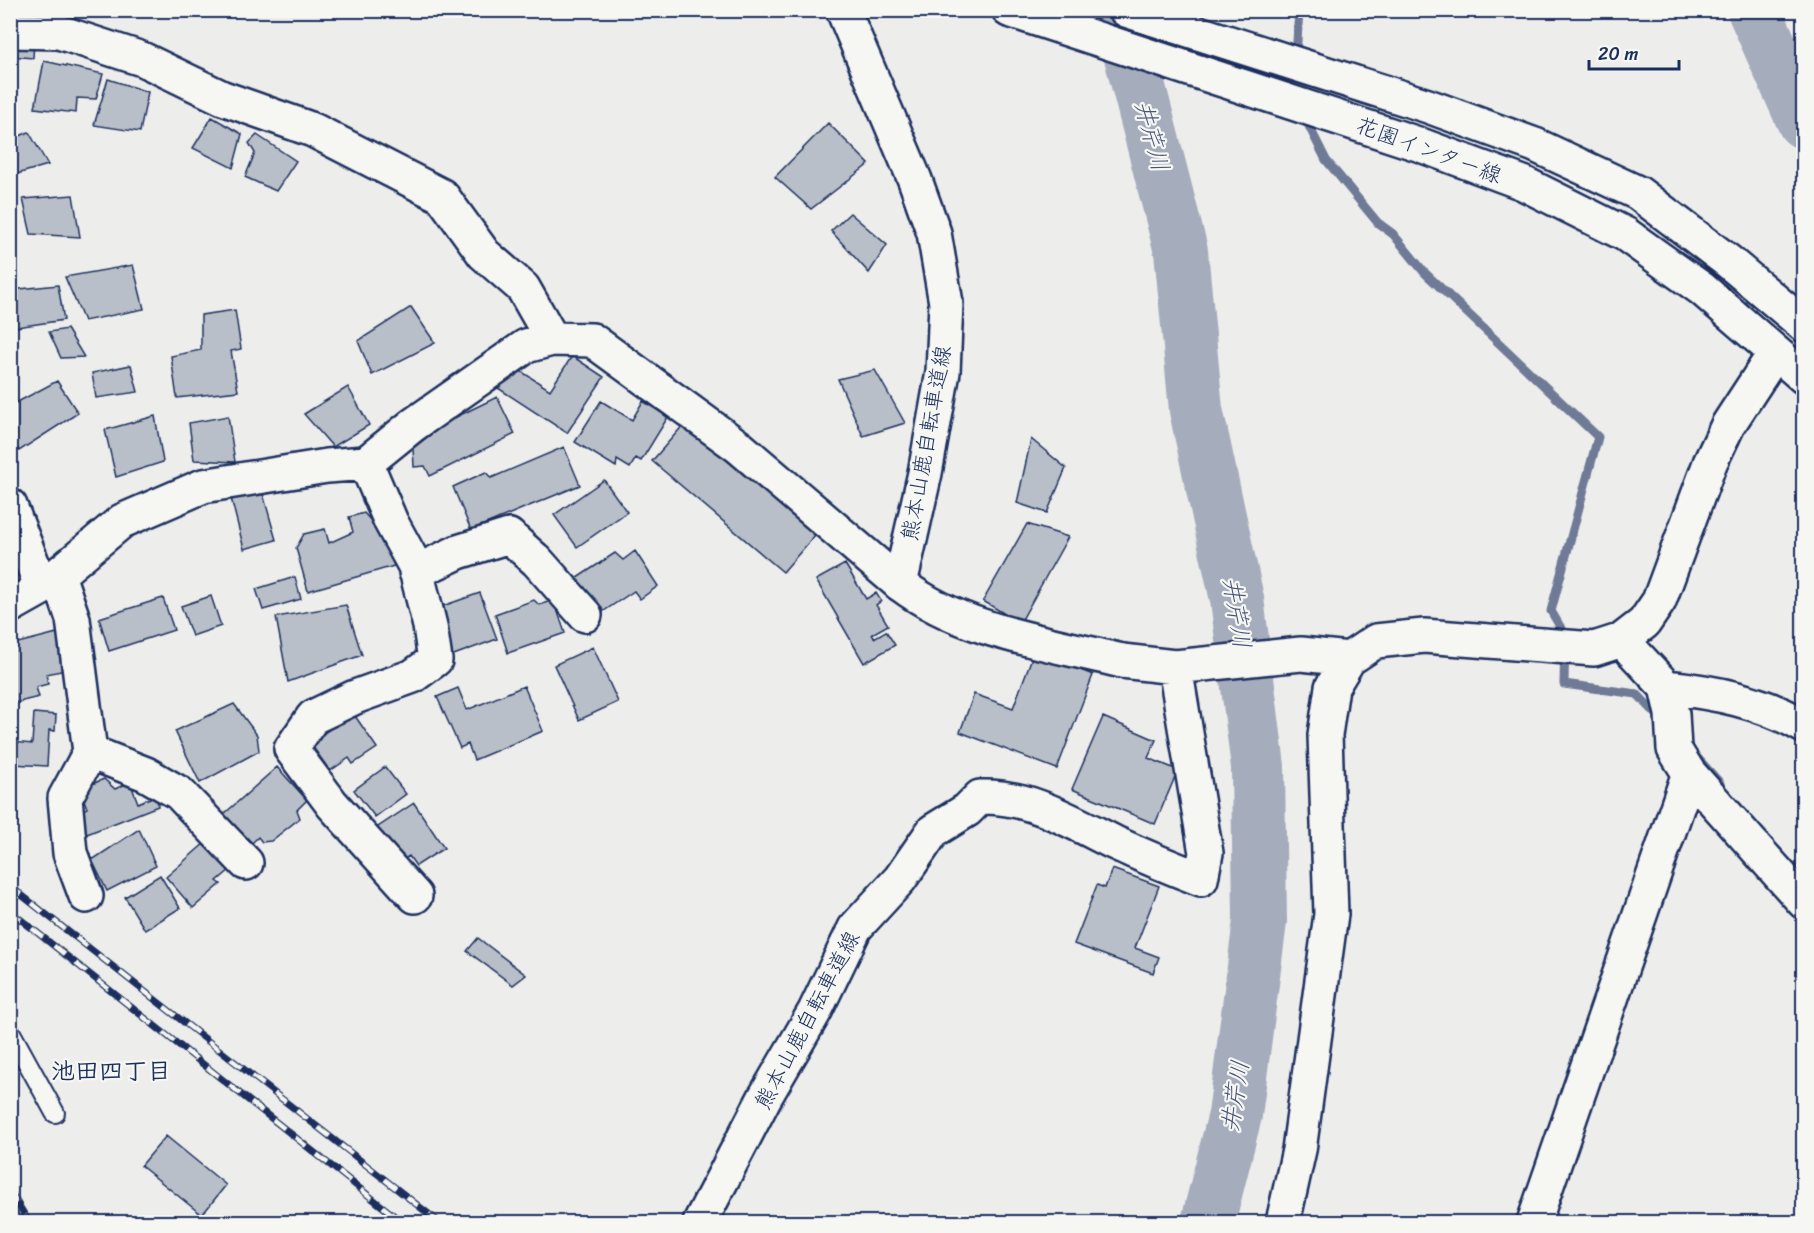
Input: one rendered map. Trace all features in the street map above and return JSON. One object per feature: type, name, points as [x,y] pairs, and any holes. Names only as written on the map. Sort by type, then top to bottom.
[{"type":"street","name":"熊本山鹿自転車道線","points":[[843,10],[934,233],[946,303],[943,372],[925,473],[900,584]]},
{"type":"street","name":"花園インター線","points":[[1009,10],[1418,144],[1522,183],[1625,234],[1702,289],[1803,377]]},
{"type":"street","name":"花園インター線","points":[[1126,10],[1428,106],[1535,145],[1638,193],[1729,262],[1803,325]]},
{"type":"street","points":[[10,31],[59,32],[142,58],[223,98],[313,130],[442,196],[484,254],[523,288],[552,339]]},
{"type":"street","points":[[10,606],[50,581],[122,521],[203,486],[327,466],[366,463],[413,424],[526,346],[552,339],[592,340],[739,447],[925,603],[980,626],[1122,661],[1175,667],[1301,654],[1349,658]]},
{"type":"street","points":[[1282,1222],[1299,1150],[1331,914],[1325,735],[1332,687],[1349,658],[1376,641],[1424,636],[1594,649],[1622,640],[1644,623],[1659,601],[1710,463],[1728,425],[1775,352]]},
{"type":"street","points":[[366,463],[416,572],[430,626],[435,660],[413,676],[356,697],[314,717],[291,749],[332,804],[415,896]]},
{"type":"street","points":[[10,506],[73,619],[90,752],[65,798],[70,853],[86,896]]},
{"type":"street","points":[[416,572],[458,552],[509,536],[537,561],[585,615]]},
{"type":"street","points":[[1622,640],[1666,687],[1672,714],[1674,749],[1689,774],[1803,902]]},
{"type":"street","name":"熊本山鹿自転車道線","points":[[700,1222],[765,1097],[815,1011],[855,928],[900,879],[933,831],[967,810],[980,797],[998,796],[1044,809],[1151,860],[1201,879],[1206,853],[1175,667]]},
{"type":"street","points":[[1666,687],[1710,691],[1779,712],[1803,726]]},
{"type":"street","points":[[90,752],[146,774],[179,793],[246,862]]},
{"type":"street","points":[[1534,1222],[1689,774]]},
{"type":"lane","points":[[10,1031],[55,1113]]},
{"type":"building","points":[[10,38],[34,41],[33,58],[10,56]]},
{"type":"building","points":[[44,61],[103,74],[96,99],[77,98],[76,113],[35,108]]},
{"type":"building","points":[[108,79],[148,92],[140,132],[94,125]]},
{"type":"building","points":[[212,117],[242,134],[233,168],[193,148]]},
{"type":"building","points":[[828,123],[869,164],[811,209],[775,177]]},
{"type":"building","points":[[29,132],[48,165],[10,176],[10,140]]},
{"type":"building","points":[[257,135],[296,161],[276,191],[245,177],[255,153],[249,143]]},
{"type":"building","points":[[73,195],[80,237],[31,234],[23,199]]},
{"type":"building","points":[[850,213],[887,245],[869,273],[831,231]]},
{"type":"building","points":[[133,265],[144,309],[84,321],[65,277]]},
{"type":"building","points":[[58,285],[64,320],[10,328],[10,290]]},
{"type":"building","points":[[411,307],[435,343],[372,375],[358,341]]},
{"type":"building","points":[[235,310],[241,349],[231,351],[238,391],[177,398],[171,356],[201,350],[201,315]]},
{"type":"building","points":[[67,329],[84,357],[61,358],[49,332]]},
{"type":"building","points":[[572,356],[604,377],[567,433],[498,388],[513,366],[550,390]]},
{"type":"building","points":[[131,365],[138,392],[96,398],[92,373]]},
{"type":"building","points":[[875,370],[905,423],[863,436],[838,379]]},
{"type":"building","points":[[57,381],[78,413],[19,451],[10,437],[10,406]]},
{"type":"building","points":[[348,387],[369,425],[333,447],[304,414]]},
{"type":"building","points":[[497,397],[515,434],[430,476],[425,466],[414,467],[413,448],[450,420]]},
{"type":"building","points":[[601,401],[632,420],[643,401],[668,417],[641,461],[636,458],[630,468],[617,460],[616,467],[575,442]]},
{"type":"building","points":[[155,416],[163,462],[116,477],[105,430]]},
{"type":"building","points":[[228,416],[235,462],[194,460],[189,423]]},
{"type":"building","points":[[685,423],[816,534],[783,572],[652,461]]},
{"type":"building","points":[[1031,439],[1066,468],[1047,513],[1017,503]]},
{"type":"building","points":[[564,447],[580,485],[471,530],[453,487],[486,472],[491,478]]},
{"type":"building","points":[[604,480],[627,512],[577,547],[554,515]]},
{"type":"building","points":[[262,490],[276,540],[244,549],[231,498]]},
{"type":"building","points":[[364,513],[386,538],[394,566],[308,591],[296,548],[304,534],[325,529],[329,543],[353,532],[349,517]]},
{"type":"building","points":[[1027,524],[1068,537],[1020,623],[983,601]]},
{"type":"building","points":[[635,551],[658,586],[640,599],[634,591],[598,615],[574,580],[615,553],[623,560]]},
{"type":"building","points":[[845,564],[866,599],[876,593],[881,601],[876,605],[888,625],[872,634],[874,638],[886,631],[895,645],[864,663],[816,580]]},
{"type":"building","points":[[295,577],[301,599],[263,610],[256,589]]},
{"type":"building","points":[[480,593],[497,639],[451,656],[434,609]]},
{"type":"building","points":[[211,596],[221,626],[192,636],[181,606]]},
{"type":"building","points":[[163,598],[174,630],[109,651],[99,618]]},
{"type":"building","points":[[534,600],[539,605],[554,600],[565,633],[508,653],[495,614]]},
{"type":"building","points":[[346,605],[362,655],[288,682],[276,617]]},
{"type":"building","points":[[57,633],[66,670],[46,674],[48,684],[36,687],[39,697],[10,704],[10,645]]},
{"type":"building","points":[[593,647],[618,702],[579,720],[554,665]]},
{"type":"building","points":[[1034,652],[1093,675],[1057,769],[960,732],[974,694],[1013,708]]},
{"type":"building","points":[[524,686],[543,731],[474,760],[468,744],[460,748],[437,697],[458,688],[467,710]]},
{"type":"building","points":[[234,704],[257,735],[259,751],[200,783],[175,731]]},
{"type":"building","points":[[34,713],[56,715],[55,731],[49,730],[47,766],[12,764],[14,742],[32,744]]},
{"type":"building","points":[[353,713],[377,748],[353,764],[349,758],[330,771],[310,743]]},
{"type":"building","points":[[1103,717],[1156,740],[1148,758],[1178,770],[1155,824],[1072,789]]},
{"type":"building","points":[[277,767],[307,800],[297,810],[300,818],[271,841],[262,842],[258,837],[251,844],[224,814]]},
{"type":"building","points":[[385,767],[406,794],[375,817],[354,790]]},
{"type":"building","points":[[104,779],[115,789],[130,782],[138,803],[157,795],[158,806],[82,836],[73,814],[87,808],[80,789]]},
{"type":"building","points":[[414,803],[444,848],[416,866],[409,856],[398,863],[375,829]]},
{"type":"building","points":[[139,829],[156,866],[107,891],[92,860]]},
{"type":"building","points":[[206,842],[230,870],[217,881],[221,884],[193,908],[166,877]]},
{"type":"building","points":[[1112,869],[1159,886],[1135,948],[1159,957],[1153,973],[1074,944],[1097,885],[1105,888]]},
{"type":"building","points":[[160,875],[180,908],[145,930],[125,897]]},
{"type":"building","points":[[478,938],[526,975],[513,985],[467,951]]},
{"type":"building","points":[[166,1136],[226,1185],[202,1215],[141,1166]]},
{"type":"waterway","name":"井芹川","points":[[1119,10],[1181,251],[1196,410],[1237,599],[1258,767],[1260,921],[1235,1115],[1208,1222]]},
{"type":"waterway","points":[[1296,57],[1299,10]]},
{"type":"waterway","points":[[1754,10],[1804,122]]},
{"type":"waterway","points":[[1304,116],[1326,160],[1378,223],[1393,234],[1424,272],[1598,437],[1551,611],[1565,635],[1564,684],[1637,694],[1663,721]]},
{"type":"waterway","points":[[1693,753],[1720,783]]},
{"type":"railway","points":[[10,886],[439,1222]]},
{"type":"railway","points":[[10,911],[402,1222]]},
{"type":"railway","points":[[10,1191],[29,1222]]},
{"type":"district","name":"池田四丁目","points":[[111,1071]]}]
